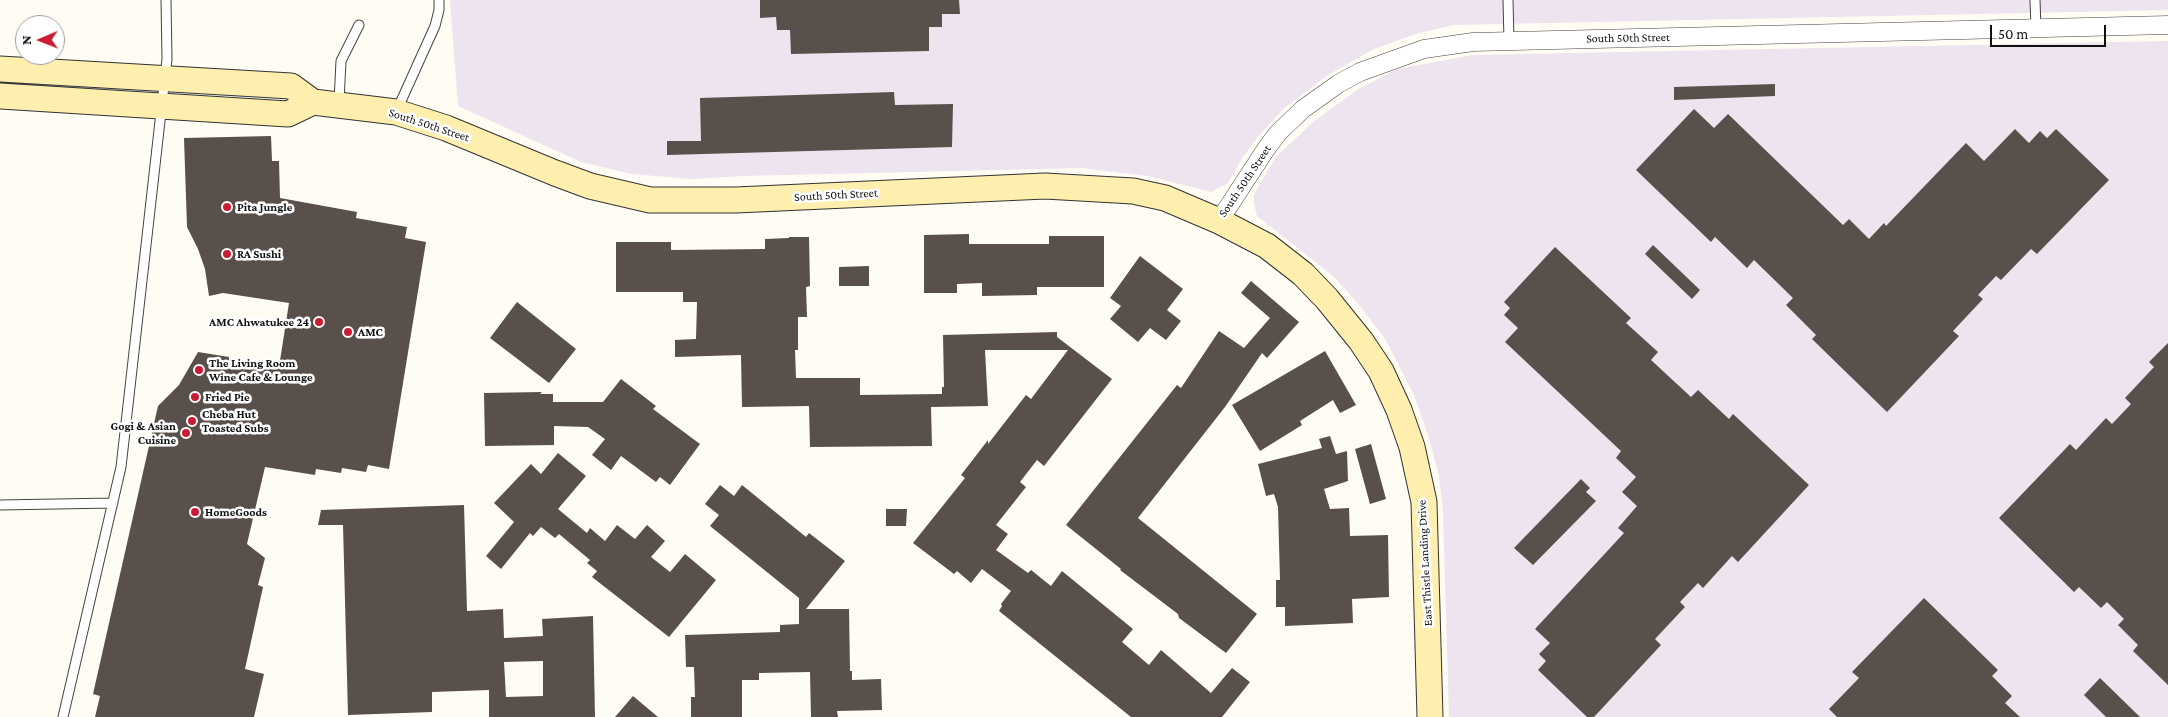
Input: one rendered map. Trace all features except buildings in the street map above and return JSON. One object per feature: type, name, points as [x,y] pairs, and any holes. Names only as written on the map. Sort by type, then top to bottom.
[{"type":"street","name":"South 50th Street","points":[[312,102],[396,112],[446,128],[590,186],[650,200],[736,200],[1045,186],[1133,190],[1165,198],[1219,221],[1278,133],[1303,109],[1338,84],[1374,66],[1424,49],[1473,42],[2168,25]]},
{"type":"street","points":[[0,69],[291,86],[312,102],[288,114],[0,96]]},
{"type":"street","name":"East Thistle Landing Drive","points":[[1219,221],[1267,246],[1302,274],[1327,299],[1361,341],[1381,371],[1399,410],[1412,447],[1424,502],[1430,717]]},
{"type":"lane","points":[[63,717],[121,467],[160,106],[167,59],[166,0]]},
{"type":"lane","points":[[396,112],[435,26],[440,10],[439,0]]},
{"type":"lane","points":[[1508,0],[1509,41]]},
{"type":"lane","points":[[2035,0],[2036,27]]},
{"type":"lane","points":[[339,105],[340,61],[358,25]]},
{"type":"lane","points":[[0,505],[114,503]]},
{"type":"shaded area","points":[[450,0],[2168,0],[2168,10],[1453,25],[1416,34],[1374,49],[1328,75],[1283,109],[1257,138],[1228,183],[1211,192],[1148,176],[1082,168],[744,176],[691,179],[632,174],[581,162],[458,106]]},
{"type":"shaded area","points":[[2168,41],[2168,717],[1449,717],[1443,512],[1439,476],[1429,438],[1414,395],[1384,337],[1355,300],[1333,276],[1257,216],[1254,204],[1254,194],[1276,157],[1313,122],[1357,90],[1397,69],[1473,55]]},
{"type":"place","name":"Pita Jungle","points":[[227,207]]},
{"type":"place","name":"RA Sushi","points":[[227,254]]},
{"type":"place","name":"AMC Ahwatukee 24","points":[[319,322]]},
{"type":"place","name":"AMC","points":[[348,332]]},
{"type":"place","name":"The Living Room Wine Cafe & Lounge","points":[[199,370]]},
{"type":"place","name":"Fried Pie","points":[[195,397]]},
{"type":"place","name":"Cheba Hut Toasted Subs","points":[[192,421]]},
{"type":"place","name":"Gogi & Asian Cuisine","points":[[186,433]]},
{"type":"place","name":"HomeGoods","points":[[195,512]]}]
